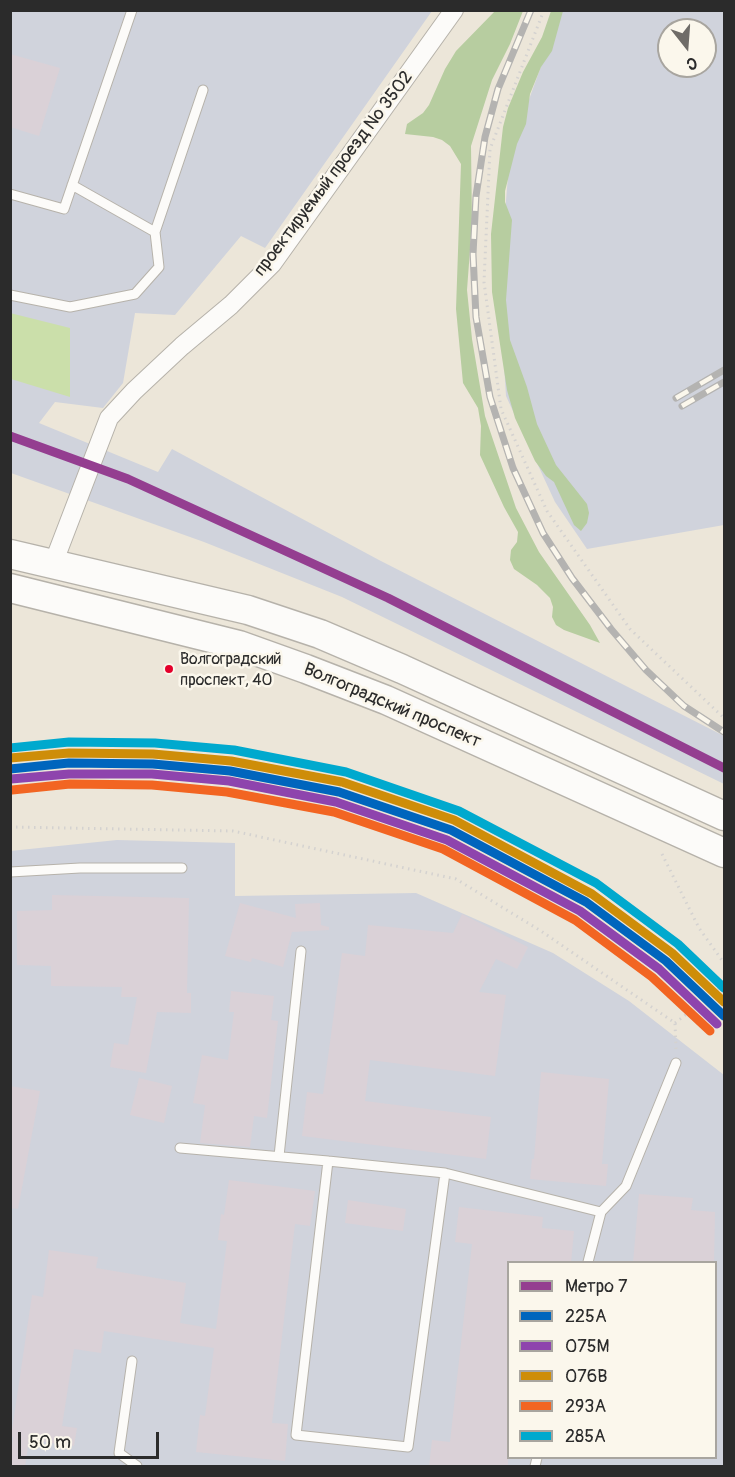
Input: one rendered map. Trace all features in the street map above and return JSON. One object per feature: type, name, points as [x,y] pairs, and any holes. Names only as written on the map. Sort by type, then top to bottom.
[{"type":"main road","name":"Волгоградский проспект","points":[[10,554],[248,610],[320,634],[724,816]]},
{"type":"main road","name":"Волгоградский проспект","points":[[10,588],[239,645],[306,669],[386,700],[724,853]]},
{"type":"street","name":"проектируемый проезд № 3502","points":[[53,564],[109,418],[134,391],[272,264],[454,10]]},
{"type":"lane","points":[[10,195],[64,209],[132,10]]},
{"type":"lane","points":[[10,295],[70,307],[135,294],[159,267],[155,232],[203,90]]},
{"type":"lane","points":[[72,185],[155,232]]},
{"type":"lane","points":[[10,872],[80,868],[183,868]]},
{"type":"lane","points":[[279,1156],[301,951]]},
{"type":"lane","points":[[589,1261],[601,1212],[626,1186],[676,1063]]},
{"type":"lane","points":[[180,1148],[445,1173],[601,1212]]},
{"type":"lane","points":[[328,1161],[296,1435],[408,1447],[445,1173]]},
{"type":"lane","points":[[132,1361],[118,1453],[137,1467]]},
{"type":"path","points":[[544,10],[490,149],[484,282],[501,409],[547,511],[630,629],[724,718]]},
{"type":"path","points":[[10,827],[233,831],[456,879],[541,931],[675,1023]]},
{"type":"path","points":[[662,854],[699,928],[724,963]]},
{"type":"path","points":[[675,1023],[724,985]]},
{"type":"path","points":[[675,1023],[676,1063]]},
{"type":"shaded area","points":[[10,11],[432,11],[265,248],[241,236],[175,315],[135,313],[123,383],[103,408],[55,402],[39,423],[158,472],[172,449],[379,560],[724,736],[724,784],[342,597],[204,542],[11,473]]},
{"type":"shaded area","points":[[561,11],[724,11],[724,525],[587,549],[555,502],[506,396],[499,286],[510,152]]},
{"type":"shaded area","points":[[117,840],[235,843],[235,896],[416,893],[553,953],[629,1001],[724,1075],[724,1466],[11,1466],[10,851]]},
{"type":"green space","points":[[495,11],[523,11],[492,80],[471,146],[472,223],[467,290],[472,339],[485,416],[516,508],[539,552],[600,643],[556,625],[552,617],[553,607],[550,598],[537,585],[514,569],[510,560],[518,532],[480,455],[481,426],[478,408],[463,383],[456,309],[461,164],[450,146],[442,140],[405,134],[407,124],[423,113],[429,105],[456,51]]},
{"type":"green space","points":[[551,11],[563,11],[552,51],[541,67],[530,94],[526,124],[517,144],[505,191],[505,202],[512,220],[506,300],[510,340],[527,387],[537,424],[556,465],[587,504],[589,513],[587,523],[581,531],[574,525],[554,482],[546,476],[535,461],[515,418],[507,390],[492,292],[491,234],[503,127],[508,108],[523,72],[542,37]]},
{"type":"green space","points":[[10,313],[70,328],[70,397],[11,379]]},
{"type":"building","points":[[10,54],[60,68],[39,136],[10,127]]},
{"type":"building","points":[[52,895],[189,898],[187,993],[191,993],[191,1013],[157,1012],[146,1073],[110,1067],[114,1043],[128,1045],[137,997],[121,997],[122,987],[51,986],[51,966],[17,965],[17,911],[52,910]]},
{"type":"building","points":[[240,903],[296,918],[295,904],[320,903],[321,925],[329,927],[329,930],[292,932],[283,967],[252,958],[251,962],[225,956]]},
{"type":"building","points":[[462,914],[528,947],[517,969],[496,959],[479,992],[506,995],[495,1076],[370,1060],[365,1101],[491,1117],[486,1159],[302,1136],[307,1092],[323,1094],[342,953],[365,956],[368,925],[453,933]]},
{"type":"building","points":[[231,991],[274,996],[271,1020],[278,1021],[267,1118],[254,1116],[250,1147],[200,1143],[205,1105],[193,1103],[202,1055],[228,1060],[234,1012],[229,1012]]},
{"type":"building","points":[[541,1072],[609,1079],[602,1164],[608,1164],[606,1186],[530,1179],[532,1159],[534,1159]]},
{"type":"building","points":[[139,1078],[172,1086],[164,1123],[130,1115]]},
{"type":"building","points":[[10,1086],[40,1091],[18,1209],[10,1208]]},
{"type":"building","points":[[229,1180],[315,1191],[310,1226],[295,1224],[272,1423],[288,1424],[285,1461],[196,1452],[200,1415],[205,1416],[214,1348],[104,1331],[101,1353],[74,1349],[62,1426],[77,1428],[74,1446],[29,1440],[25,1467],[10,1467],[13,1437],[11,1437],[32,1295],[43,1297],[49,1250],[98,1257],[96,1268],[186,1283],[180,1323],[216,1329],[227,1241],[218,1240]]},
{"type":"building","points":[[639,1194],[693,1198],[691,1210],[715,1212],[714,1261],[633,1261]]},
{"type":"building","points":[[348,1200],[406,1209],[403,1231],[345,1223]]},
{"type":"building","points":[[459,1207],[543,1217],[542,1228],[574,1231],[571,1261],[507,1261],[508,1467],[429,1467],[432,1440],[450,1442],[472,1244],[455,1242]]},
{"type":"railway","points":[[531,10],[498,89],[485,137],[476,196],[473,254],[476,317],[490,397],[513,468],[543,533],[572,578],[646,670],[684,706],[724,732]]},
{"type":"railway","points":[[676,398],[724,370]]},
{"type":"railway","points":[[682,406],[724,382]]},
{"type":"metro line","name":"7","points":[[10,436],[128,479],[388,598],[724,768]]},
{"type":"transit line","name":"285А","points":[[10,748],[69,742],[155,743],[234,750],[346,772],[459,811],[596,883],[678,944],[724,988]]},
{"type":"transit line","name":"076В","points":[[10,758],[69,753],[153,754],[231,761],[342,782],[454,820],[592,894],[672,953],[724,1002]]},
{"type":"transit line","name":"225А","points":[[10,769],[69,763],[153,764],[230,771],[339,792],[451,830],[586,902],[666,961],[724,1016]]},
{"type":"transit line","name":"075М","points":[[11,779],[69,774],[152,774],[229,781],[336,802],[447,840],[580,911],[659,969],[717,1024]]},
{"type":"transit line","name":"293А","points":[[12,790],[70,784],[152,785],[227,792],[334,812],[443,849],[575,920],[652,977],[710,1031]]},
{"type":"place","name":"Волгоградский проспект, 40","points":[[169,669]]}]
